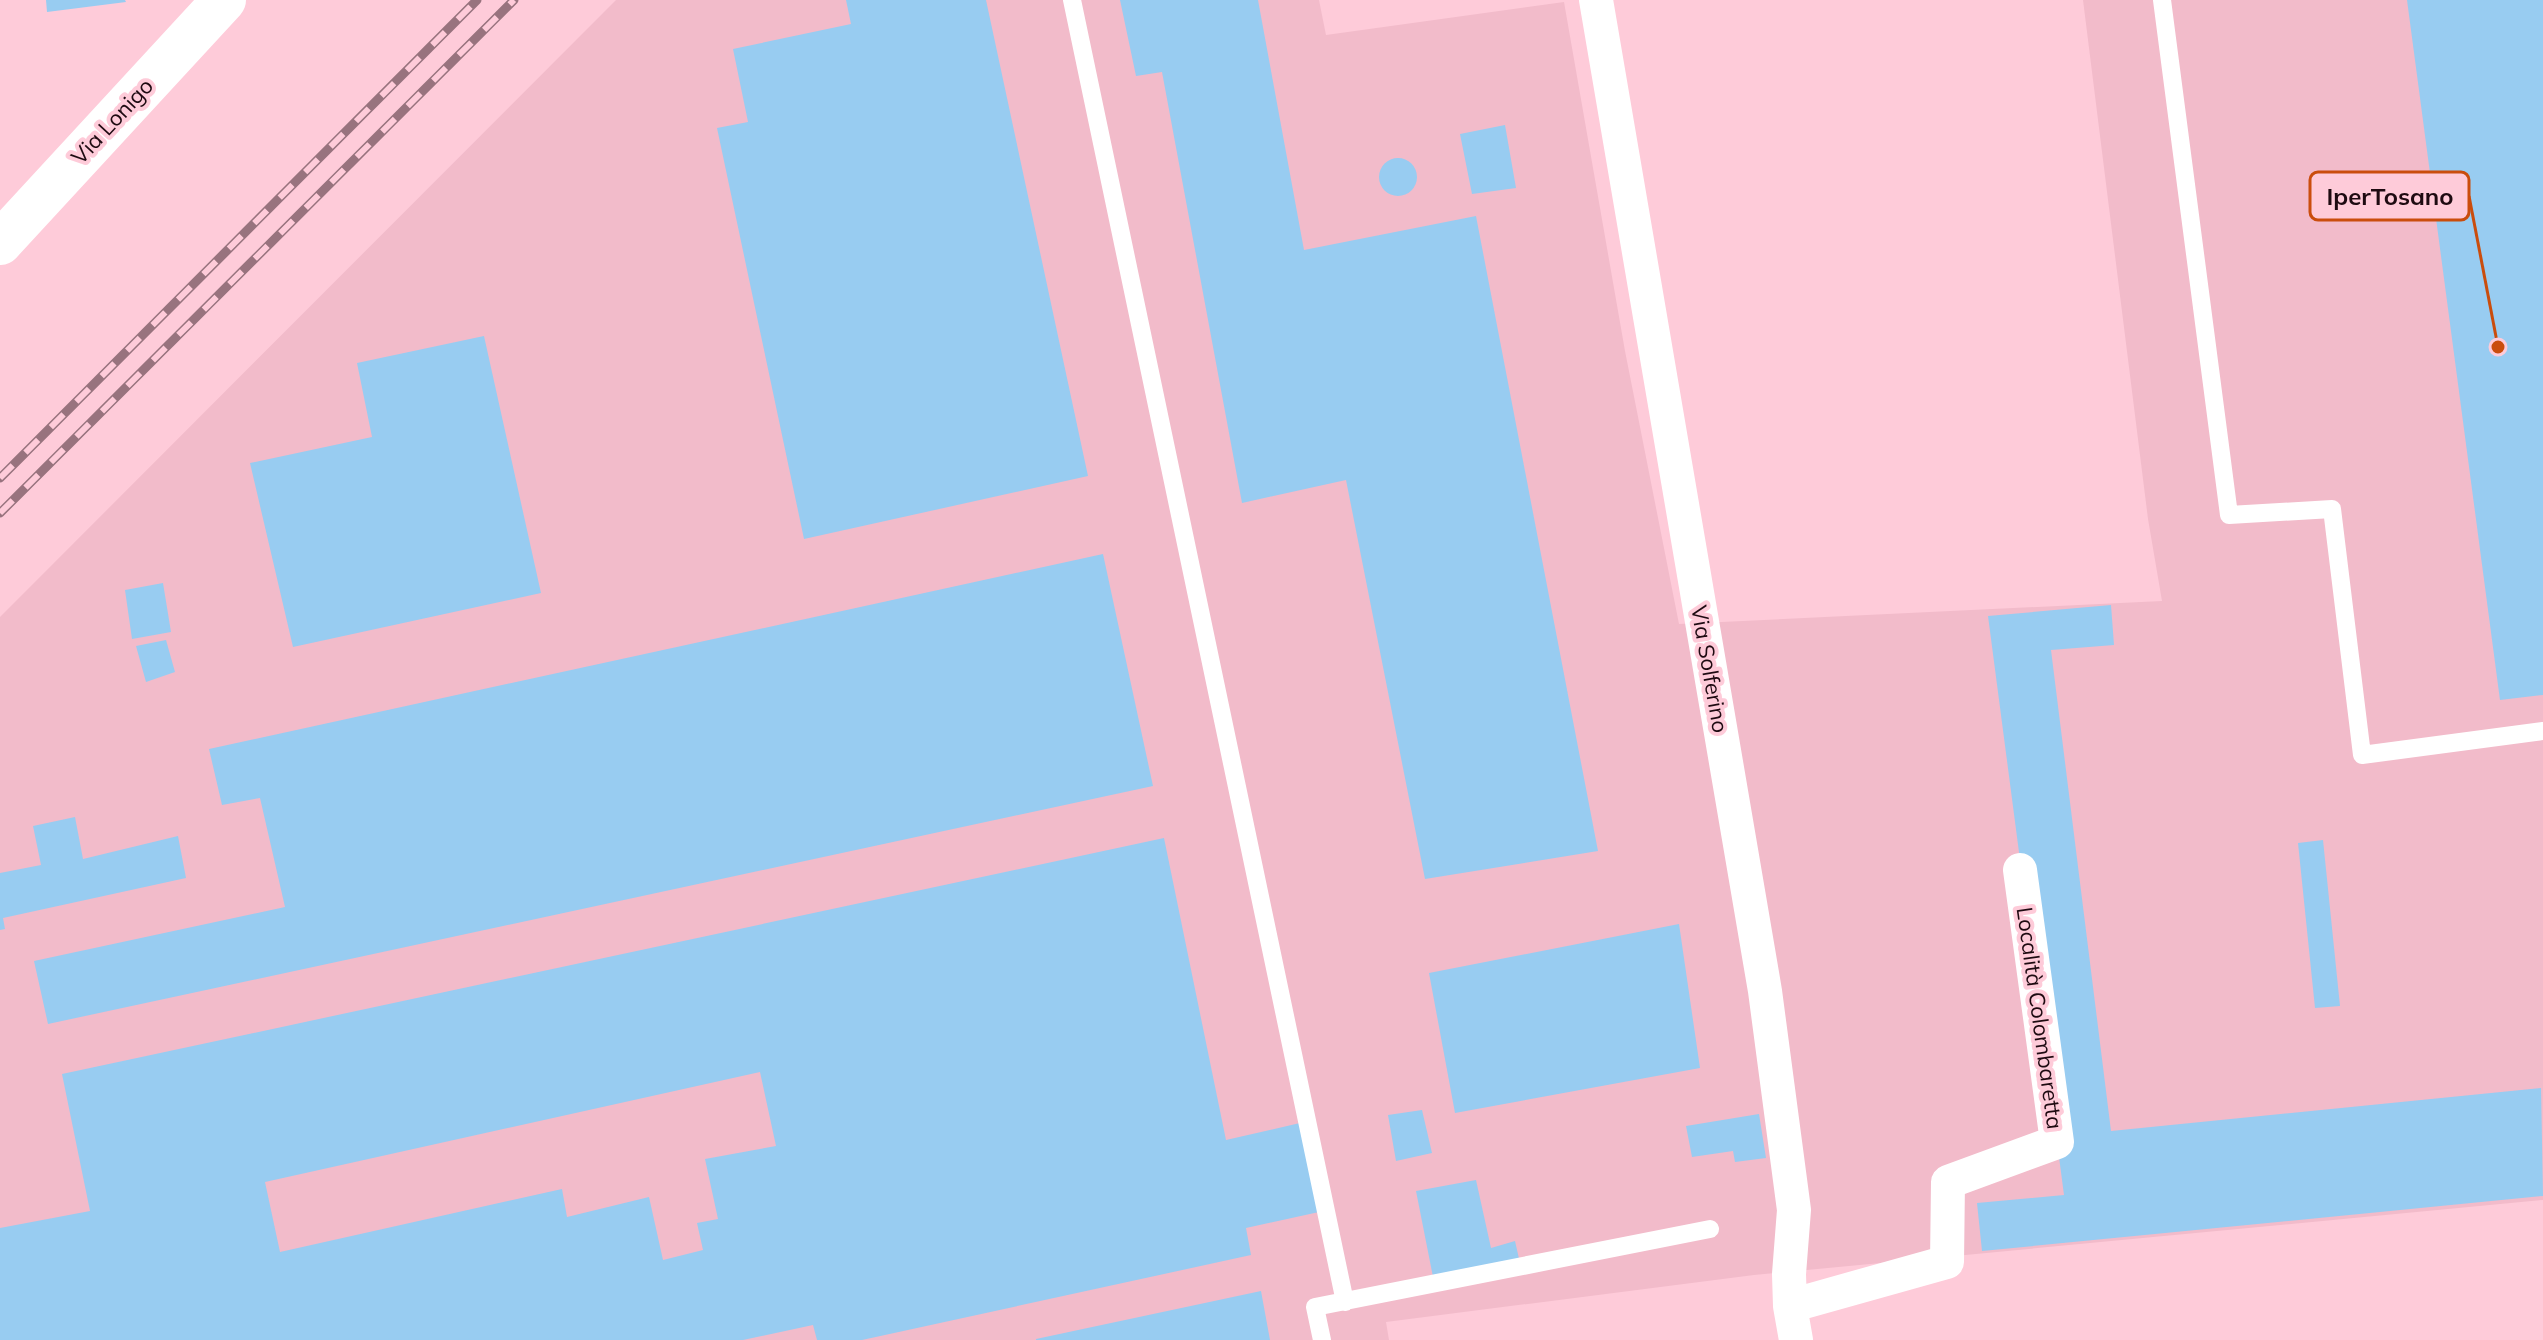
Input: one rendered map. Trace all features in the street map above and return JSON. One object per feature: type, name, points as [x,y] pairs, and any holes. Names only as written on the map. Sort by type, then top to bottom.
[{"type":"main road","name":"Via Lonigo","points":[[0,243],[224,0]]},
{"type":"street","name":"Via Solferino","points":[[1596,0],[1765,991],[1794,1210],[1789,1274],[1796,1340]]},
{"type":"street","name":"Località Colombaretta","points":[[1790,1306],[1947,1262],[1948,1182],[2057,1142],[2020,870]]},
{"type":"lane","points":[[1072,0],[1345,1302]]},
{"type":"lane","points":[[2162,0],[2229,515],[2332,509],[2362,755],[2543,731]]},
{"type":"lane","points":[[1322,1340],[1315,1307],[1710,1229]]},
{"type":"shaded area","points":[[616,0],[1319,0],[1326,35],[1564,2],[1625,351],[1679,624],[2162,601],[2148,519],[2083,0],[2543,0],[2543,1200],[1754,1275],[1386,1322],[1389,1340],[0,1340],[0,617]]},
{"type":"building","points":[[46,0],[125,0],[126,2],[47,12]]},
{"type":"building","points":[[846,0],[986,0],[1088,476],[804,539],[717,128],[748,122],[733,49],[851,24]]},
{"type":"building","points":[[1120,0],[1258,0],[1304,250],[1476,216],[1598,851],[1425,879],[1346,480],[1242,503],[1162,72],[1136,76]]},
{"type":"building","points":[[2407,0],[2543,0],[2543,695],[2500,700]]},
{"type":"building","points":[[1505,125],[1516,188],[1472,194],[1460,134]]},
{"type":"building","points":[[1398,158],[1412,163],[1417,177],[1412,191],[1398,196],[1384,191],[1379,177],[1384,163]]},
{"type":"building","points":[[484,336],[541,593],[293,647],[250,463],[372,437],[357,363]]},
{"type":"building","points":[[1103,554],[1153,786],[48,1024],[34,961],[285,907],[260,798],[222,805],[209,749]]},
{"type":"building","points":[[163,583],[171,632],[132,639],[125,590]]},
{"type":"building","points":[[2111,605],[2114,645],[2051,650],[2111,1131],[2541,1088],[2543,1196],[1982,1251],[1977,1203],[2064,1195],[1988,616]]},
{"type":"building","points":[[166,640],[175,672],[146,682],[136,646]]},
{"type":"building","points":[[75,817],[83,859],[178,836],[186,878],[3,918],[5,929],[0,930],[0,873],[41,865],[33,826]]},
{"type":"building","points":[[1164,838],[1226,1140],[1300,1123],[1319,1212],[1246,1228],[1251,1255],[862,1340],[817,1340],[813,1325],[743,1340],[0,1340],[0,1228],[90,1211],[62,1074]],"holes":[[[760,1072],[776,1146],[705,1159],[718,1219],[697,1223],[703,1250],[663,1260],[649,1197],[567,1217],[562,1189],[280,1252],[265,1182]]]},
{"type":"building","points":[[2323,840],[2340,1006],[2315,1008],[2298,843]]},
{"type":"building","points":[[1679,924],[1700,1068],[1455,1113],[1429,973]]},
{"type":"building","points":[[1422,1110],[1432,1153],[1396,1161],[1388,1115]]},
{"type":"building","points":[[1759,1114],[1766,1158],[1735,1162],[1733,1151],[1692,1157],[1686,1126]]},
{"type":"building","points":[[1476,1180],[1491,1248],[1515,1241],[1520,1263],[1434,1282],[1416,1191]]},
{"type":"building","points":[[1261,1291],[1270,1340],[1036,1340],[1036,1339]]},
{"type":"railway","points":[[0,478],[477,0]]},
{"type":"railway","points":[[0,513],[514,0]]},
{"type":"place","name":"IperTosano","points":[[2498,347]]}]
